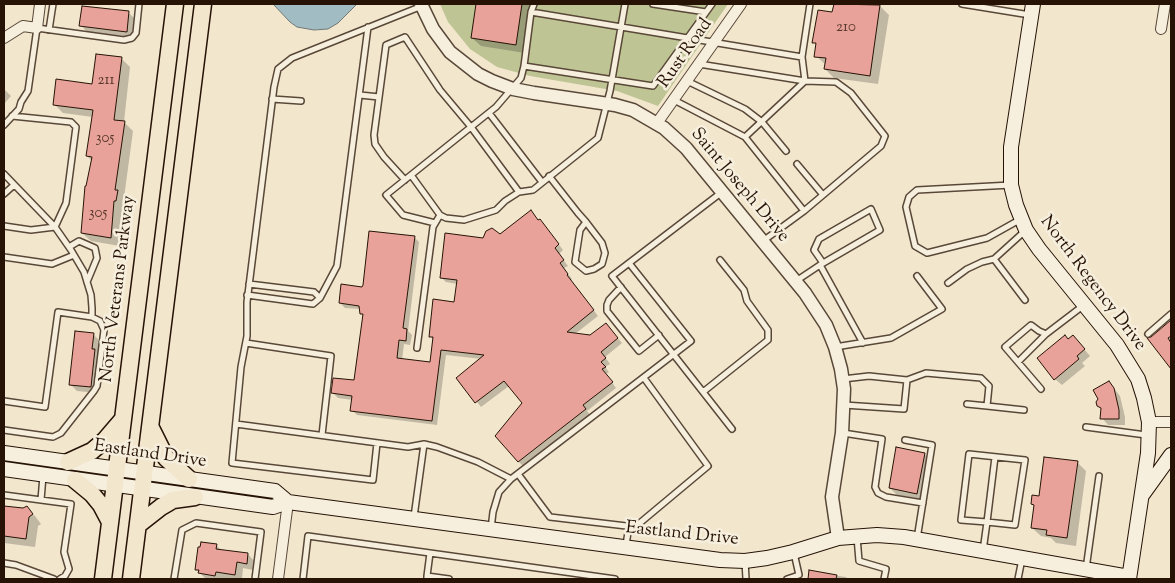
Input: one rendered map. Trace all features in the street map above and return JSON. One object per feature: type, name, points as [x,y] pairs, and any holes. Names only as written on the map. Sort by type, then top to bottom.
[{"type":"highway","name":"North Veterans Parkway","points":[[103,579],[175,4]]},
{"type":"highway","points":[[132,579],[203,4]]},
{"type":"highway","points":[[68,462],[92,451],[105,440],[123,419]]},
{"type":"highway","points":[[151,428],[166,458],[189,479]]},
{"type":"highway","points":[[75,480],[92,494],[101,505],[110,522]]},
{"type":"highway","points":[[138,525],[161,506],[173,500],[195,497]]},
{"type":"main road","name":"North Regency Drive","points":[[1032,9],[1011,147],[1011,185],[1024,224],[1039,249],[1117,345],[1138,379],[1144,398],[1149,429],[1129,578]]},
{"type":"main road","name":"Eastland Drive","points":[[4,453],[276,491],[288,502]]},
{"type":"main road","points":[[1141,497],[1171,455]]},
{"type":"main road","name":"Eastland Drive","points":[[4,469],[273,507],[288,502],[720,560],[744,561],[767,558],[794,552],[838,538],[889,536],[1129,578]]},
{"type":"street","points":[[4,38],[23,26],[37,28],[40,4]]},
{"type":"street","name":"Rust Road","points":[[657,123],[741,4]]},
{"type":"street","points":[[1161,29],[1165,4]]},
{"type":"street","name":"Saint Joseph Drive","points":[[422,5],[433,29],[450,52],[478,74],[513,88],[606,103],[633,110],[657,123],[682,143],[796,282],[819,314],[835,347],[842,379],[844,405],[842,433],[832,498],[838,538]]},
{"type":"street","points":[[1149,429],[1171,422]]},
{"type":"street","points":[[278,579],[288,502]]},
{"type":"lane","points":[[49,30],[53,4]]},
{"type":"lane","points":[[4,125],[19,109],[28,91],[37,28],[124,40],[132,38],[136,33],[139,4]]},
{"type":"lane","points":[[435,223],[403,215],[386,195],[489,113],[521,78],[531,12],[534,4]]},
{"type":"lane","points":[[411,175],[440,215],[446,218],[464,220],[496,210],[519,192],[533,190],[598,138],[612,80],[625,4]]},
{"type":"lane","points":[[653,4],[706,12]]},
{"type":"lane","points":[[524,66],[653,86],[712,4]]},
{"type":"lane","points":[[805,81],[802,57],[810,4]]},
{"type":"lane","points":[[962,4],[1032,9]]},
{"type":"lane","points":[[377,443],[373,480],[232,463],[241,367],[246,343],[249,284],[272,99],[278,69],[292,58],[422,5]]},
{"type":"lane","points":[[531,12],[802,57]]},
{"type":"lane","points":[[248,295],[313,304],[320,298],[337,266],[368,27]]},
{"type":"lane","points":[[405,180],[375,144],[374,135],[386,45],[405,37],[440,90],[471,127],[519,192]]},
{"type":"lane","points":[[699,64],[805,81],[836,82],[851,93],[885,136],[881,146],[804,211],[763,241]]},
{"type":"lane","points":[[687,81],[745,109],[762,122],[786,151]]},
{"type":"lane","points":[[745,137],[805,81]]},
{"type":"lane","points":[[360,94],[379,97]]},
{"type":"lane","points":[[272,99],[301,101]]},
{"type":"lane","points":[[674,100],[745,137],[804,211]]},
{"type":"lane","points":[[489,113],[542,182]]},
{"type":"lane","points":[[12,116],[71,122],[76,127],[66,203],[55,227]]},
{"type":"lane","points":[[797,164],[822,196]]},
{"type":"lane","points":[[4,174],[55,227],[74,255],[84,272],[92,295],[92,317]]},
{"type":"lane","points":[[550,176],[586,222],[602,243],[605,253],[602,264],[586,271],[575,262],[580,230],[586,222]]},
{"type":"lane","points":[[4,194],[14,185]]},
{"type":"lane","points":[[1011,185],[917,190],[909,196],[906,207],[915,246],[927,252],[987,238],[1024,224]]},
{"type":"lane","points":[[723,192],[612,276],[732,429]]},
{"type":"lane","points":[[796,282],[822,264],[880,230],[871,209],[820,239],[814,250],[822,264],[864,343]]},
{"type":"lane","points":[[417,348],[433,227],[440,215]]},
{"type":"lane","points":[[948,283],[967,269],[994,258],[1024,224]]},
{"type":"lane","points":[[4,226],[31,230],[55,227]]},
{"type":"lane","points":[[69,247],[79,241],[94,248],[97,258],[87,282]]},
{"type":"lane","points":[[4,257],[52,264],[74,255]]},
{"type":"lane","points":[[994,258],[1025,300]]},
{"type":"lane","points":[[703,392],[768,340],[768,330],[747,301],[744,290],[720,260]]},
{"type":"lane","points":[[491,530],[493,512],[499,492],[511,479],[691,341],[629,263]]},
{"type":"lane","points":[[835,347],[891,338],[942,309],[917,276]]},
{"type":"lane","points":[[249,284],[314,292],[320,298]]},
{"type":"lane","points":[[621,287],[609,300],[606,311],[639,352],[659,335]]},
{"type":"lane","points":[[1018,362],[1046,334],[1084,305]]},
{"type":"lane","points":[[4,401],[45,407],[58,312],[92,317],[100,321],[104,330],[97,386],[61,433],[53,437],[4,430]]},
{"type":"lane","points":[[1148,334],[1171,314]]},
{"type":"lane","points":[[1041,388],[1005,348],[1031,325],[1046,334]]},
{"type":"lane","points":[[246,343],[331,356],[322,435]]},
{"type":"lane","points":[[842,379],[869,376],[907,380],[926,373],[981,378],[989,386],[988,406]]},
{"type":"lane","points":[[518,474],[550,517],[635,526],[708,466],[644,378]]},
{"type":"lane","points":[[844,405],[904,408],[907,380]]},
{"type":"lane","points":[[967,404],[1024,410]]},
{"type":"lane","points":[[236,424],[377,443],[408,446],[424,444],[438,447],[478,462],[511,479]]},
{"type":"lane","points":[[1086,427],[1149,429]]},
{"type":"lane","points":[[842,433],[882,439],[875,487],[878,492],[886,497],[922,503]]},
{"type":"lane","points":[[905,440],[932,445],[916,540]]},
{"type":"lane","points":[[414,520],[424,444]]},
{"type":"lane","points":[[969,454],[1025,460],[1015,525],[987,522],[961,520],[969,454]]},
{"type":"lane","points":[[983,551],[995,457]]},
{"type":"lane","points":[[41,500],[43,475]]},
{"type":"lane","points":[[1086,570],[1099,476]]},
{"type":"lane","points":[[4,495],[71,504],[64,552],[69,569],[65,576],[60,579]]},
{"type":"lane","points":[[174,579],[182,530],[196,523],[261,532],[255,579]]},
{"type":"lane","points":[[626,548],[628,526]]},
{"type":"lane","points":[[303,579],[308,536],[612,579]]},
{"type":"lane","points":[[857,536],[859,560],[886,569],[884,579]]},
{"type":"lane","points":[[787,579],[799,574],[794,552]]},
{"type":"lane","points":[[430,553],[427,578],[449,579]]},
{"type":"lane","points":[[1018,579],[1022,558]]},
{"type":"lane","points":[[744,561],[746,579]]},
{"type":"lane","points":[[4,563],[16,565],[54,579]]},
{"type":"green space","points":[[440,4],[728,4],[658,106],[617,91],[530,76],[497,67],[470,49],[448,22]]},
{"type":"water","points":[[273,4],[357,4],[338,23],[328,29],[314,30],[297,27]]},
{"type":"building","points":[[476,4],[522,4],[516,45],[471,38]]},
{"type":"building","points":[[834,4],[880,5],[870,76],[824,69],[826,58],[814,57],[816,43],[812,43],[818,10],[832,12]]},
{"type":"building","points":[[82,6],[129,11],[127,32],[79,26]]},
{"type":"building","points":[[96,54],[122,57],[114,120],[125,121],[115,190],[118,190],[116,201],[114,201],[111,238],[81,233],[85,186],[92,157],[86,156],[93,110],[53,105],[56,79],[92,84]]},
{"type":"building","points":[[531,210],[559,244],[555,248],[564,260],[560,263],[594,310],[567,332],[590,335],[606,323],[618,338],[601,352],[606,358],[601,362],[606,367],[602,369],[613,382],[583,405],[586,409],[518,462],[495,436],[522,403],[504,381],[475,403],[456,378],[484,355],[441,350],[432,421],[350,411],[352,396],[331,393],[333,378],[354,380],[363,314],[360,314],[359,306],[339,303],[341,284],[362,287],[363,285],[369,231],[415,236],[403,328],[407,329],[406,341],[399,340],[397,358],[430,362],[433,337],[429,337],[433,299],[454,302],[457,280],[440,278],[445,233],[483,238],[486,231],[492,228],[500,234]]},
{"type":"building","points":[[1171,320],[1171,336],[1168,338],[1171,343],[1171,369],[1147,338],[1151,337]]},
{"type":"building","points":[[75,331],[94,333],[92,349],[95,349],[91,387],[69,385]]},
{"type":"building","points":[[1065,335],[1068,339],[1073,335],[1085,349],[1077,356],[1079,359],[1054,380],[1037,358]]},
{"type":"building","points":[[1109,381],[1114,388],[1119,419],[1100,419],[1101,408],[1097,406],[1096,402],[1098,399],[1093,390]]},
{"type":"building","points":[[896,447],[925,453],[917,494],[889,488]]},
{"type":"building","points":[[1044,457],[1078,461],[1067,538],[1046,535],[1047,530],[1031,528],[1034,505],[1031,504],[1032,495],[1039,496]]},
{"type":"building","points":[[4,506],[23,508],[27,506],[33,514],[29,517],[26,539],[4,536]]},
{"type":"building","points":[[201,542],[217,544],[216,549],[248,553],[247,564],[237,562],[235,575],[216,572],[215,576],[198,573],[199,570],[195,570],[198,547],[200,547]]},
{"type":"building","points":[[809,570],[837,575],[836,579],[808,579]]}]
